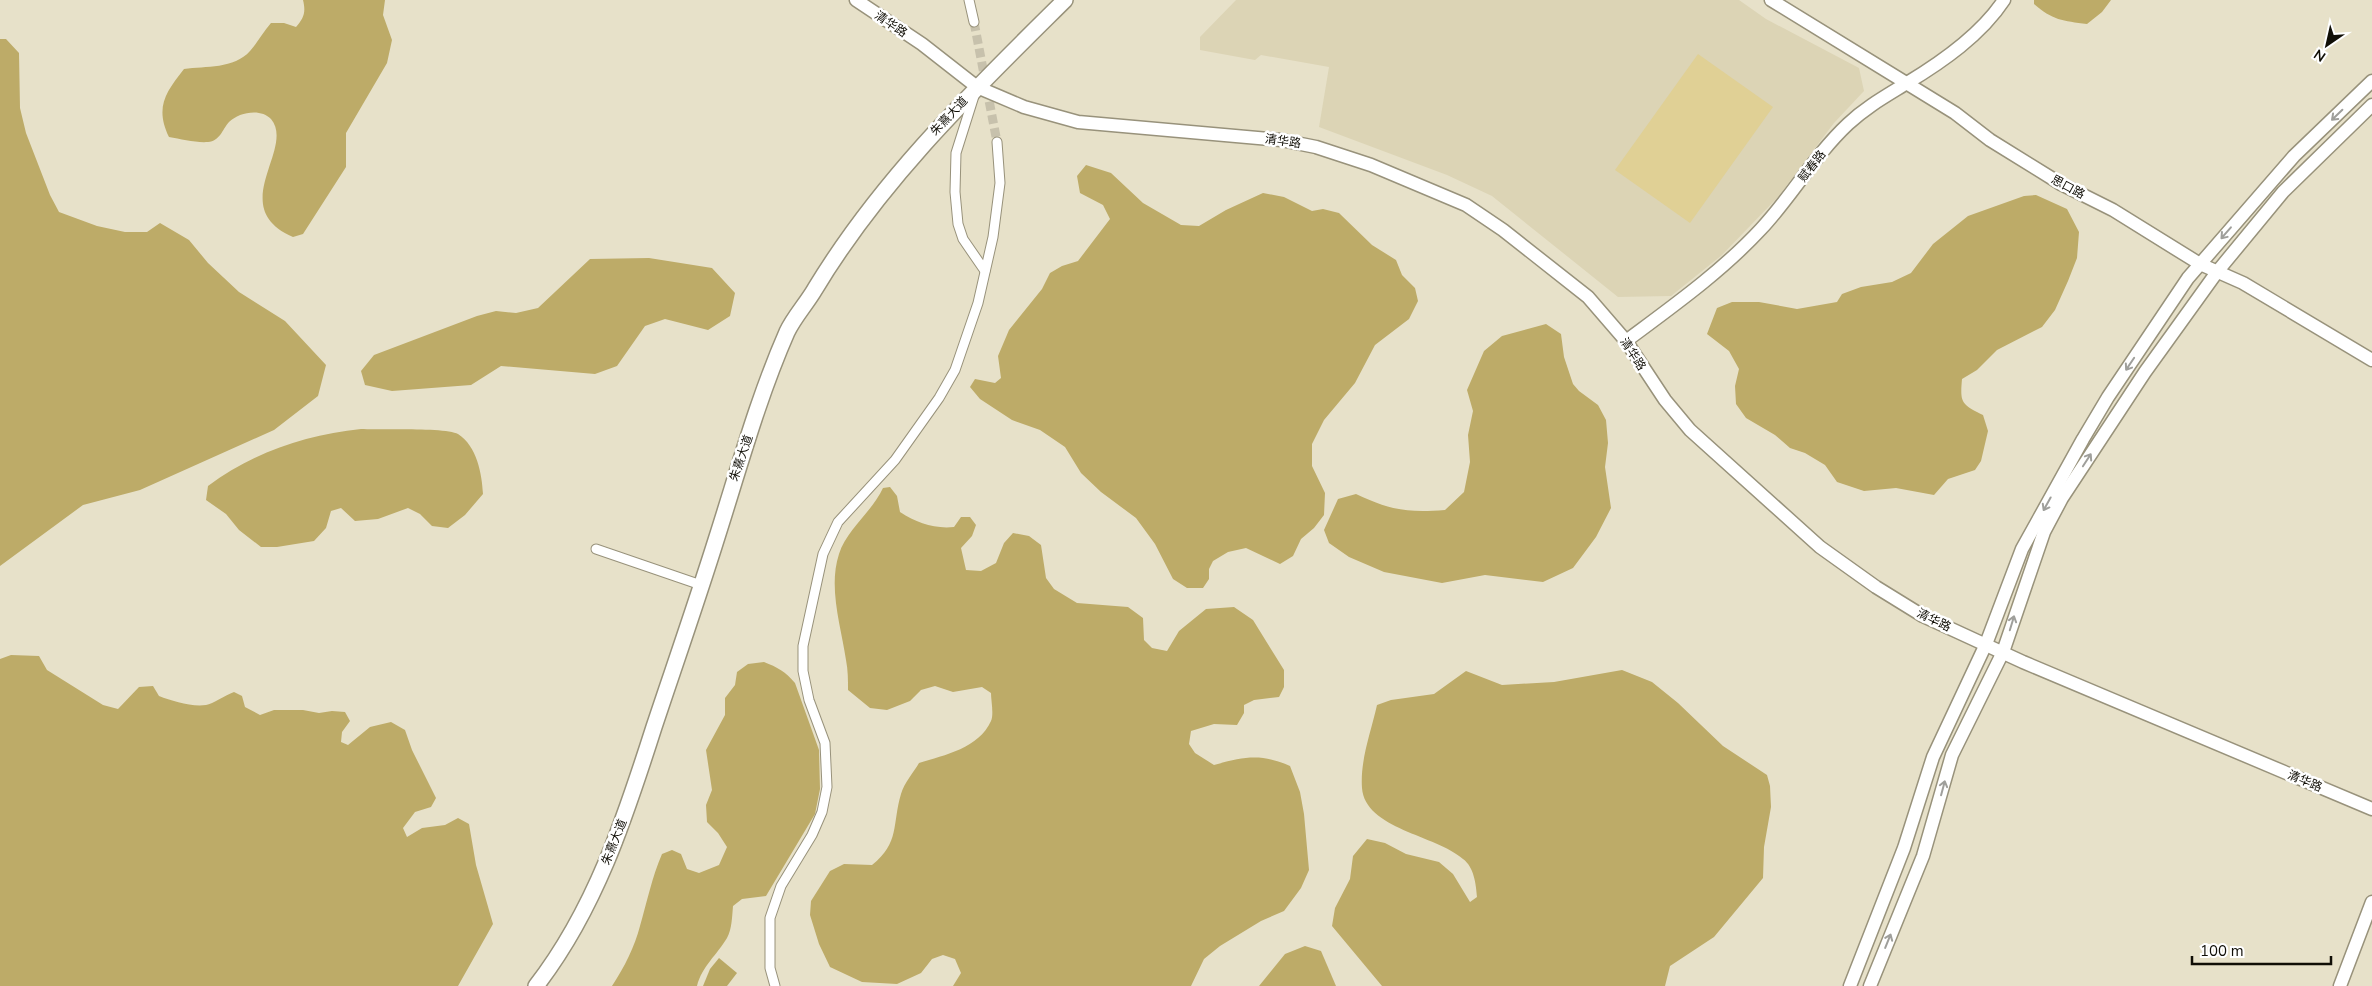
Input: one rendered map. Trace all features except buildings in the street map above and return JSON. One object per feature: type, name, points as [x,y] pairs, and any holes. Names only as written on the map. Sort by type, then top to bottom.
[{"type":"main road","name":"清华路","points":[[856,0],[922,44],[977,87],[1024,107],[1078,122],[1282,140],[1316,147],[1371,165],[1466,205],[1503,230],[1588,297],[1626,341],[1665,400],[1690,430],[1820,547],[1876,587],[1924,616],[2132,710],[2372,809]]},
{"type":"main road","name":"朱熹大道","points":[[536,986],[590,899],[615,842],[717,538],[736,472],[788,329],[868,208],[907,162],[977,87],[1065,0]]},
{"type":"main road","name":"思口路","points":[[1771,0],[1955,113],[1990,140],[2060,184],[2113,210],[2200,264],[2243,283],[2372,360]]},
{"type":"main road","name":"赋春路","points":[[1626,341],[1709,279],[1760,230],[1789,196],[1811,163],[1847,125],[1876,101],[1942,60],[1976,32],[2004,0]]},
{"type":"main road","points":[[1850,986],[1901,857],[1933,757],[1986,644],[2022,549],[2056,487],[2108,397],[2164,312],[2200,264],[2294,156],[2372,81]]},
{"type":"main road","points":[[1870,986],[1923,856],[1952,755],[2003,652],[2044,532],[2062,498],[2145,372],[2216,272],[2283,192],[2372,106]]},
{"type":"main road","points":[[2340,986],[2372,902]]},
{"type":"street","points":[[969,0],[974,22]]},
{"type":"street","points":[[977,87],[959,137],[956,153],[955,192],[958,224],[963,239],[985,271]]},
{"type":"street","points":[[775,986],[770,968],[770,918],[781,886],[812,835],[822,812],[827,787],[825,743],[809,700],[803,671],[803,646],[823,554],[838,522],[894,460],[939,398],[951,377],[978,304],[993,236],[1000,183],[998,142]]},
{"type":"street","points":[[596,549],[700,585]]},
{"type":"shaded area","points":[[303,0],[385,0],[383,15],[392,40],[387,63],[346,133],[346,167],[303,234],[293,237],[274,225],[264,210],[263,194],[275,146],[276,131],[271,119],[262,113],[244,114],[229,122],[215,140],[199,142],[169,137],[163,118],[163,109],[167,93],[184,69],[219,66],[236,61],[250,51],[271,23],[284,23],[296,27],[304,15]]},
{"type":"shaded area","points":[[1236,0],[1739,0],[1766,19],[1859,68],[1864,91],[1834,123],[1778,197],[1722,255],[1671,296],[1618,297],[1492,196],[1447,175],[1319,127],[1329,67],[1261,55],[1255,60],[1200,50],[1200,37]]},
{"type":"shaded area","points":[[2034,0],[2111,0],[2102,12],[2087,24],[2064,21],[2052,17],[2034,4]]},
{"type":"shaded area","points":[[0,39],[6,39],[19,53],[20,108],[26,133],[50,195],[59,212],[97,226],[125,232],[147,232],[160,223],[189,240],[208,263],[239,292],[285,321],[326,365],[318,396],[274,430],[140,490],[83,505],[0,566]]},
{"type":"shaded area","points":[[1698,54],[1773,107],[1690,223],[1615,170]]},
{"type":"shaded area","points":[[1086,165],[1111,173],[1143,203],[1181,225],[1199,226],[1226,210],[1263,193],[1284,197],[1312,211],[1323,209],[1339,213],[1372,245],[1396,260],[1402,275],[1415,288],[1418,301],[1409,319],[1375,345],[1355,383],[1324,420],[1312,444],[1312,466],[1325,493],[1324,515],[1314,528],[1301,539],[1293,556],[1280,564],[1246,548],[1228,552],[1213,561],[1209,569],[1209,579],[1203,588],[1187,588],[1173,579],[1155,544],[1136,518],[1101,492],[1081,473],[1065,447],[1040,430],[1012,420],[980,399],[970,387],[975,379],[995,383],[1001,378],[998,356],[1009,330],[1042,289],[1050,273],[1062,266],[1078,261],[1110,219],[1103,205],[1080,193],[1077,176]]},
{"type":"shaded area","points":[[2036,195],[2067,209],[2079,232],[2077,258],[2055,310],[2042,327],[1997,350],[1977,370],[1962,379],[1961,393],[1964,402],[1970,408],[1983,415],[1988,431],[1981,461],[1975,470],[1948,479],[1934,495],[1896,488],[1864,491],[1837,482],[1825,465],[1805,453],[1790,448],[1775,435],[1746,418],[1736,404],[1735,386],[1739,369],[1729,351],[1707,334],[1717,308],[1732,302],[1759,302],[1797,309],[1837,302],[1842,294],[1861,287],[1892,282],[1911,273],[1933,244],[1968,216],[2024,196]]},
{"type":"shaded area","points":[[649,258],[712,268],[735,293],[730,316],[708,330],[665,319],[645,326],[617,366],[595,374],[501,366],[471,385],[392,391],[365,385],[361,371],[374,355],[477,316],[496,311],[516,313],[538,308],[590,259]]},
{"type":"shaded area","points":[[1546,324],[1561,334],[1564,357],[1573,384],[1579,391],[1598,405],[1606,420],[1608,443],[1605,467],[1611,508],[1596,537],[1573,568],[1543,582],[1485,575],[1442,583],[1384,572],[1349,557],[1329,543],[1324,530],[1338,499],[1356,494],[1389,507],[1432,511],[1445,510],[1464,492],[1470,462],[1468,435],[1473,411],[1467,390],[1484,351],[1502,336]]},
{"type":"shaded area","points":[[361,429],[440,430],[458,434],[474,453],[480,469],[483,494],[465,515],[448,528],[432,526],[420,514],[408,508],[378,519],[355,521],[341,508],[331,511],[326,528],[314,541],[277,547],[261,547],[239,530],[226,514],[206,500],[208,486],[225,474],[262,455],[300,441]]},
{"type":"shaded area","points":[[890,487],[897,496],[900,512],[919,522],[940,527],[954,527],[961,517],[970,517],[976,525],[972,536],[961,548],[966,570],[981,571],[996,563],[1004,543],[1013,533],[1029,536],[1041,545],[1046,578],[1054,589],[1077,603],[1128,607],[1143,618],[1144,640],[1152,648],[1167,651],[1179,631],[1206,609],[1234,607],[1253,620],[1284,670],[1284,687],[1279,697],[1254,700],[1244,705],[1244,713],[1237,725],[1214,724],[1191,731],[1189,744],[1195,753],[1214,765],[1243,758],[1261,758],[1290,766],[1300,792],[1309,870],[1301,888],[1284,911],[1261,921],[1220,946],[1204,959],[1191,986],[953,986],[961,973],[955,959],[943,955],[932,959],[921,973],[897,984],[862,982],[830,967],[819,944],[810,915],[811,901],[830,871],[844,864],[872,865],[881,857],[887,849],[894,832],[902,790],[919,763],[970,744],[986,730],[992,718],[991,693],[982,687],[953,692],[935,686],[921,690],[910,701],[887,710],[870,708],[848,690],[847,664],[835,594],[836,567],[843,545],[854,528],[873,505],[883,488]]},
{"type":"shaded area","points":[[11,655],[39,656],[47,670],[103,705],[118,709],[139,687],[153,686],[159,696],[176,702],[194,705],[209,704],[234,692],[242,696],[245,707],[260,715],[274,710],[303,710],[319,713],[345,712],[350,721],[342,732],[341,742],[348,745],[370,727],[391,722],[405,730],[412,750],[436,798],[431,807],[415,812],[403,828],[407,837],[422,828],[445,825],[458,818],[469,824],[476,865],[493,924],[458,986],[0,986],[0,659]]},
{"type":"shaded area","points":[[764,662],[781,670],[795,683],[819,750],[820,789],[815,814],[766,896],[742,899],[733,906],[729,934],[702,972],[697,986],[612,986],[625,964],[638,934],[652,881],[662,854],[672,850],[681,854],[687,869],[699,873],[719,865],[727,847],[718,833],[707,822],[706,805],[712,790],[706,750],[725,715],[725,698],[735,685],[737,672],[748,664]]},
{"type":"shaded area","points":[[1622,670],[1652,682],[1678,703],[1723,746],[1767,775],[1770,786],[1771,807],[1764,847],[1763,878],[1714,937],[1670,966],[1665,986],[1382,986],[1332,926],[1335,908],[1350,879],[1353,856],[1367,839],[1385,843],[1406,854],[1439,862],[1453,874],[1470,902],[1477,897],[1475,881],[1467,862],[1451,851],[1388,822],[1375,813],[1366,802],[1362,788],[1363,767],[1366,746],[1377,705],[1391,700],[1434,694],[1466,671],[1502,685],[1554,682]]},
{"type":"shaded area","points":[[1305,946],[1321,951],[1336,986],[1259,986],[1285,954]]},
{"type":"shaded area","points":[[719,958],[737,973],[727,986],[703,986],[710,969]]},
{"type":"tunnel","points":[[974,22],[997,142]]}]
